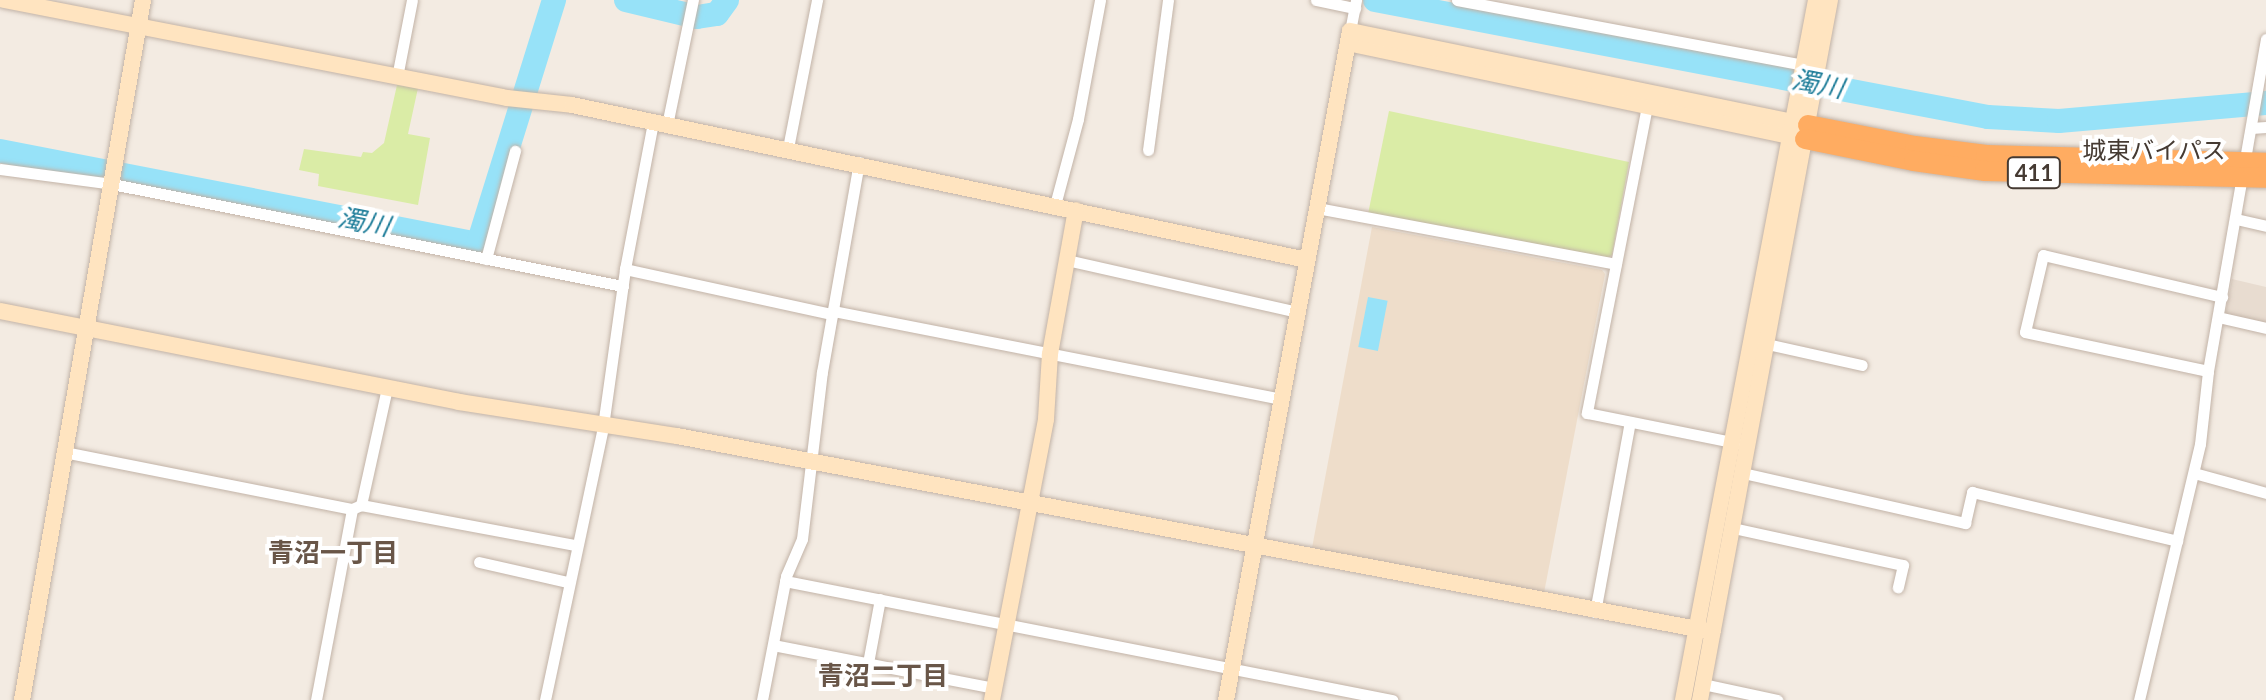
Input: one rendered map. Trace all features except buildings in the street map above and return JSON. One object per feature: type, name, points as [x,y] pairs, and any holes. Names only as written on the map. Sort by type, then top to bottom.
[{"type":"highway","name":"城東バイパス","points":[[1799,130],[1986,155],[2252,167],[2266,178]]},
{"type":"street","points":[[4,0],[507,98],[859,162],[1307,260]]},
{"type":"street","points":[[22,700],[143,0]]},
{"type":"street","points":[[397,77],[412,0]]},
{"type":"street","points":[[788,148],[817,0]]},
{"type":"street","points":[[1055,205],[1078,119],[1100,0]]},
{"type":"street","points":[[1148,150],[1168,0]]},
{"type":"street","points":[[1226,700],[1355,5],[1316,0]]},
{"type":"street","points":[[1457,0],[1578,20],[1811,66]]},
{"type":"street","points":[[1541,14],[1543,0]]},
{"type":"street","points":[[1811,66],[1816,0]]},
{"type":"street","points":[[1777,700],[1702,692],[1704,632],[1804,101],[1830,0]]},
{"type":"street","points":[[545,700],[567,582],[603,426],[625,269],[693,3]]},
{"type":"street","points":[[1349,37],[1799,130]]},
{"type":"street","points":[[2139,700],[2194,473],[2208,371],[2236,219],[2252,167],[2251,128],[2266,39]]},
{"type":"street","points":[[1648,100],[1587,413],[1740,444]]},
{"type":"street","points":[[2251,128],[2266,127]]},
{"type":"street","points":[[1683,700],[1733,528],[1743,473],[1740,444],[1767,344],[1799,130]]},
{"type":"street","points":[[486,259],[515,151]]},
{"type":"street","points":[[762,700],[785,581],[802,539],[833,312],[859,162]]},
{"type":"street","points":[[0,169],[112,184],[623,286]]},
{"type":"street","points":[[1317,208],[1616,264]]},
{"type":"street","points":[[773,645],[868,663],[994,694],[1046,419],[1050,354],[1076,210]]},
{"type":"street","points":[[2236,219],[2266,226]]},
{"type":"street","points":[[2208,371],[2025,332],[2043,255],[2222,297]]},
{"type":"street","points":[[1067,260],[1297,312]]},
{"type":"street","points":[[625,269],[1282,399]]},
{"type":"street","points":[[0,311],[387,388],[677,436],[1704,632]]},
{"type":"street","points":[[2218,317],[2266,328]]},
{"type":"street","points":[[1767,344],[1862,365]]},
{"type":"street","points":[[316,700],[356,507],[387,388]]},
{"type":"street","points":[[1595,612],[1630,422]]},
{"type":"street","points":[[64,452],[575,545]]},
{"type":"street","points":[[1743,473],[1965,523],[1972,492],[2177,541]]},
{"type":"street","points":[[2194,473],[2266,493]]},
{"type":"street","points":[[1733,528],[1903,565],[1898,587]]},
{"type":"street","points":[[479,562],[567,582]]},
{"type":"street","points":[[785,581],[1392,700]]},
{"type":"street","points":[[868,663],[880,599]]},
{"type":"shaded area","points":[[1372,227],[1602,270],[1605,274],[1544,593],[1312,548]]},
{"type":"shaded area","points":[[2232,279],[2266,287],[2266,331],[2224,321]]},
{"type":"green space","points":[[397,85],[418,88],[408,134],[430,138],[418,205],[318,186],[319,174],[299,170],[304,149],[361,157],[363,152],[372,153],[384,143]]},
{"type":"green space","points":[[1389,111],[1629,162],[1612,255],[1606,259],[1368,214]]},
{"type":"water","points":[[1368,297],[1388,301],[1378,351],[1358,347]]},
{"type":"waterway","name":"濁川","points":[[0,151],[478,244],[554,0]]},
{"type":"waterway","name":"濁川","points":[[626,0],[697,17],[717,14],[727,0]]},
{"type":"waterway","name":"濁川","points":[[1375,0],[1988,117],[2059,121],[2266,103]]},
{"type":"district","name":"青沼一丁目","points":[[333,553]]},
{"type":"district","name":"青沼二丁目","points":[[883,676]]}]
